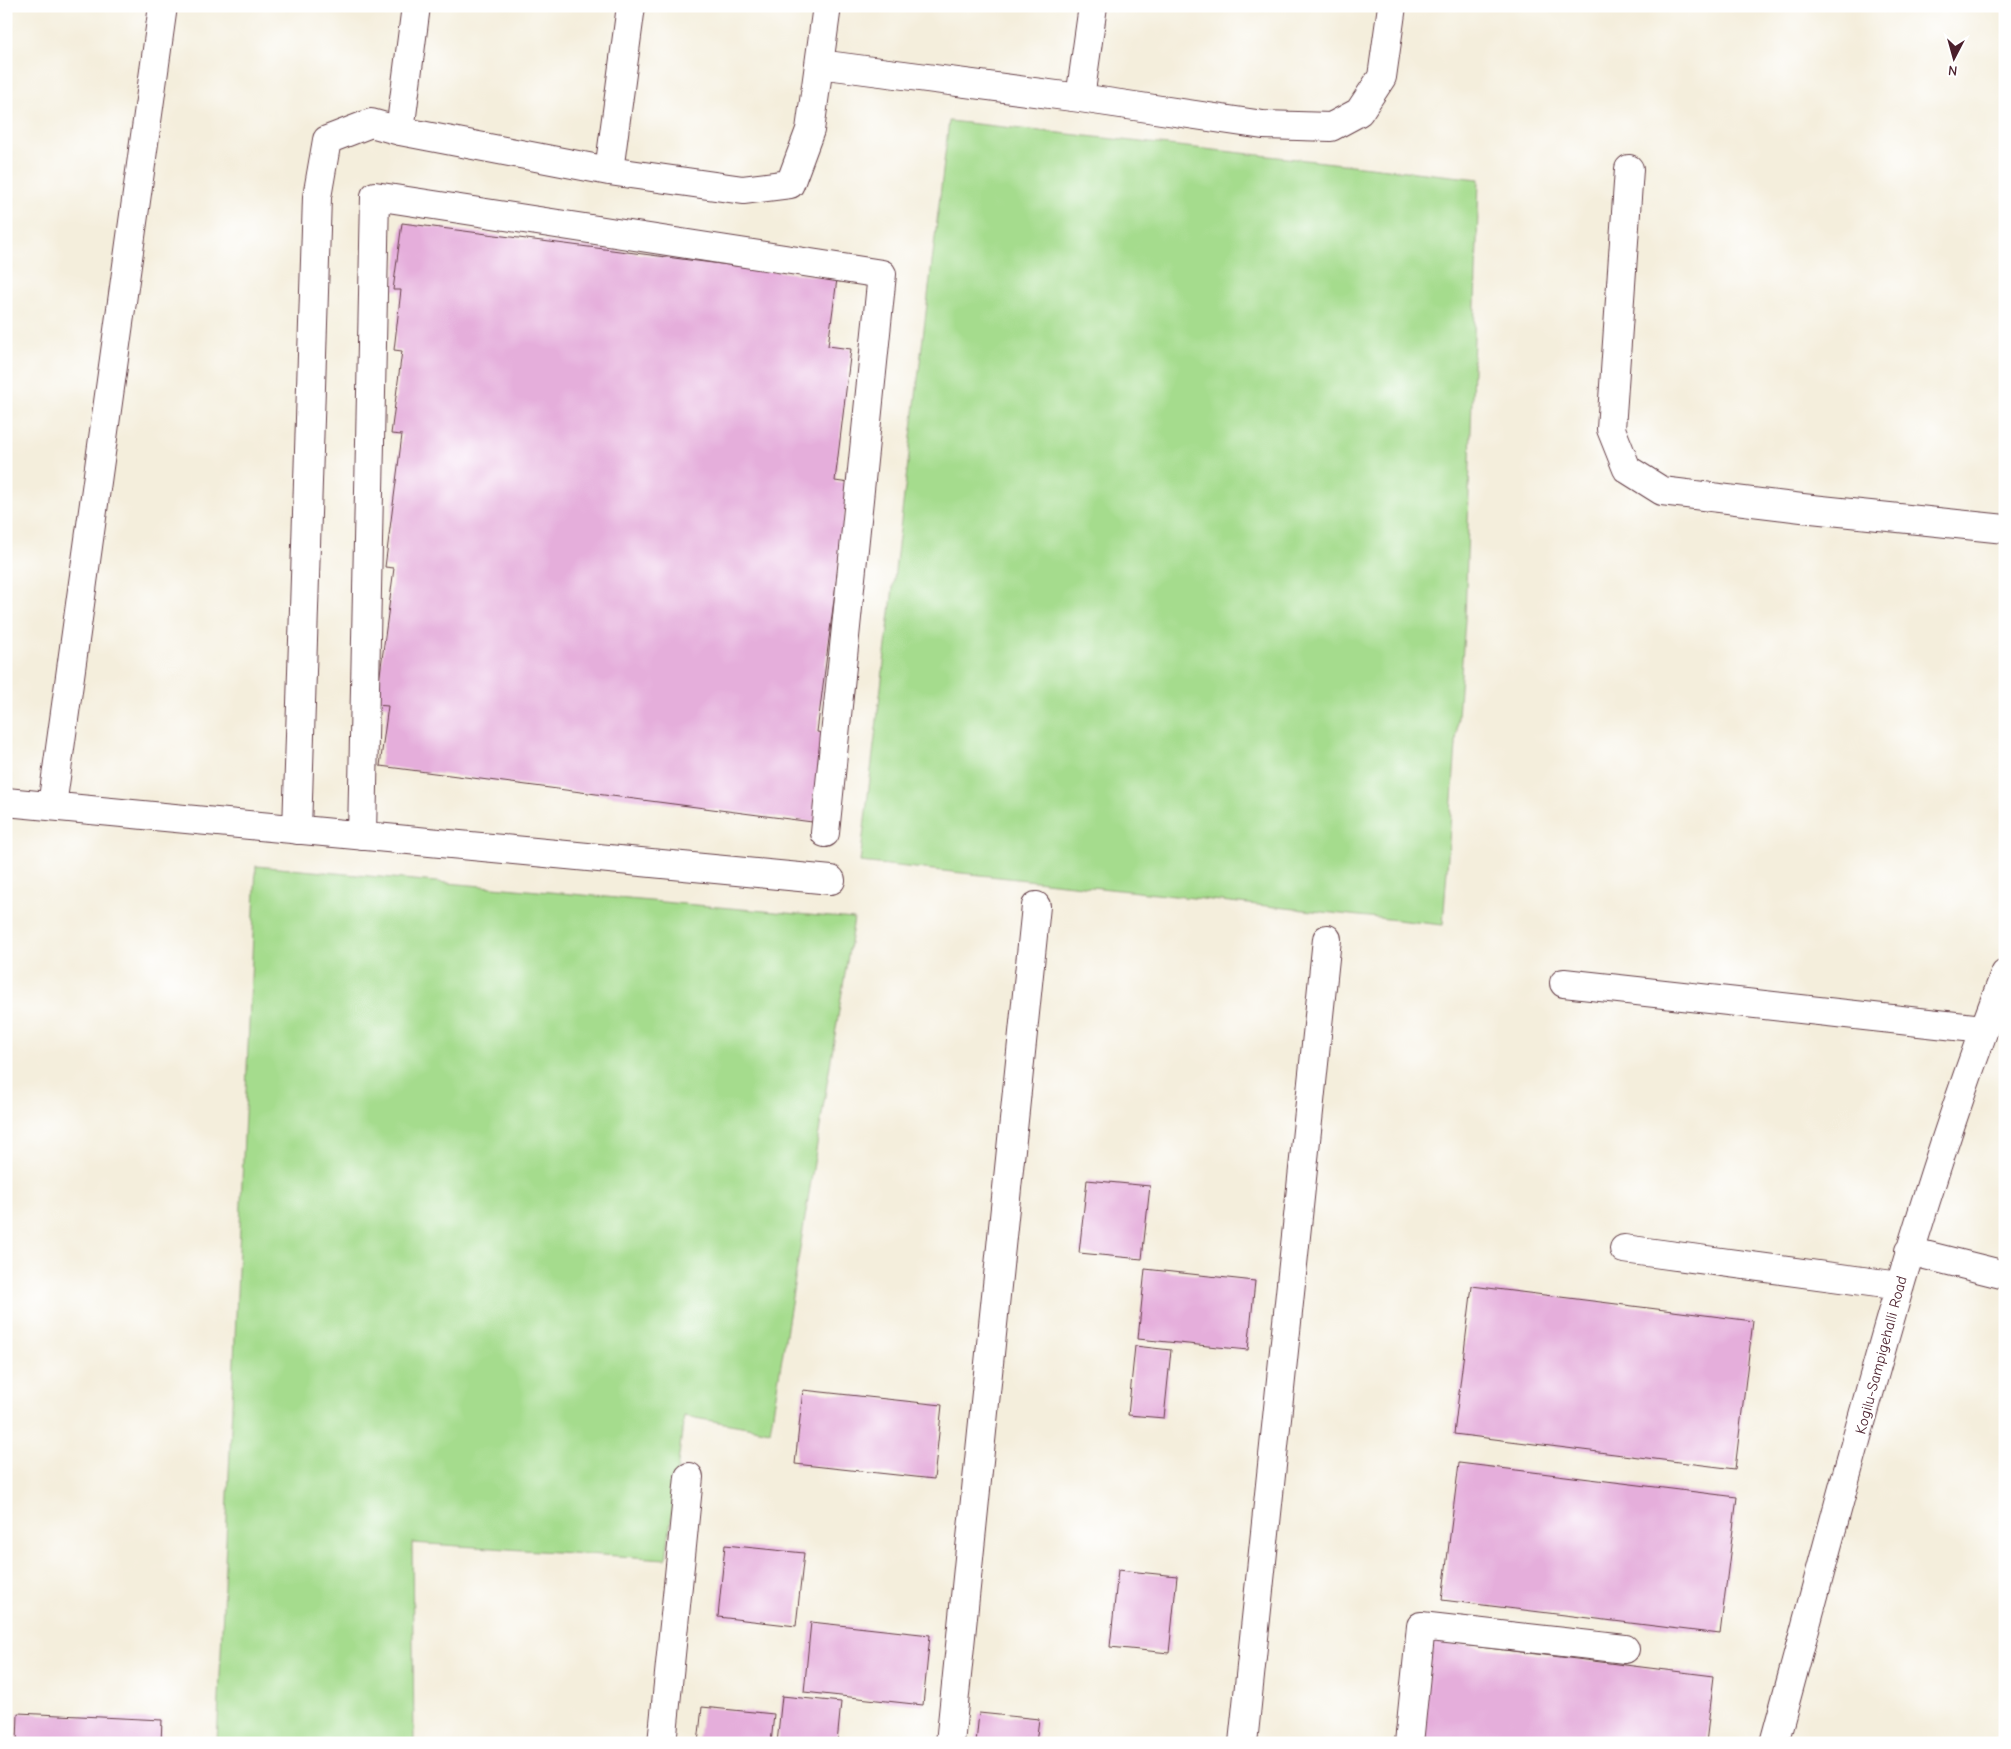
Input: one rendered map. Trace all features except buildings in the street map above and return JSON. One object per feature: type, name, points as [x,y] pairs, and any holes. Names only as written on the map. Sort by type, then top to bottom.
[{"type":"street","points":[[52,806],[163,6]]},
{"type":"street","points":[[400,131],[416,6]]},
{"type":"street","points":[[609,172],[631,6]]},
{"type":"street","points":[[297,830],[316,197],[327,140],[371,123],[400,131],[609,172],[743,190],[790,184],[810,130],[827,6]]},
{"type":"street","points":[[1080,98],[1093,6]]},
{"type":"street","points":[[819,64],[1080,98],[1263,125],[1331,127],[1360,112],[1382,77],[1392,6]]},
{"type":"street","points":[[1629,170],[1611,430],[1627,469],[1662,491],[2005,529]]},
{"type":"street","points":[[362,836],[375,196],[882,274],[825,833]]},
{"type":"street","points":[[6,802],[831,880]]},
{"type":"street","points":[[950,1743],[1036,906]]},
{"type":"street","points":[[1244,1743],[1327,939]]},
{"type":"street","name":"Kogilu-Sampigehalli Road","points":[[1774,1743],[1909,1251],[1983,1029],[2005,974]]},
{"type":"street","points":[[1564,983],[1983,1029]]},
{"type":"street","points":[[1624,1249],[1900,1286]]},
{"type":"street","points":[[1909,1251],[2005,1275]]},
{"type":"street","points":[[662,1743],[689,1477]]},
{"type":"street","points":[[1409,1743],[1421,1626],[1625,1649]]},
{"type":"green space","points":[[949,121],[1479,179],[1465,619],[1443,925],[860,862]]},
{"type":"green space","points":[[256,866],[854,919],[770,1431],[684,1416],[666,1559],[412,1543],[414,1743],[217,1743]]}]
